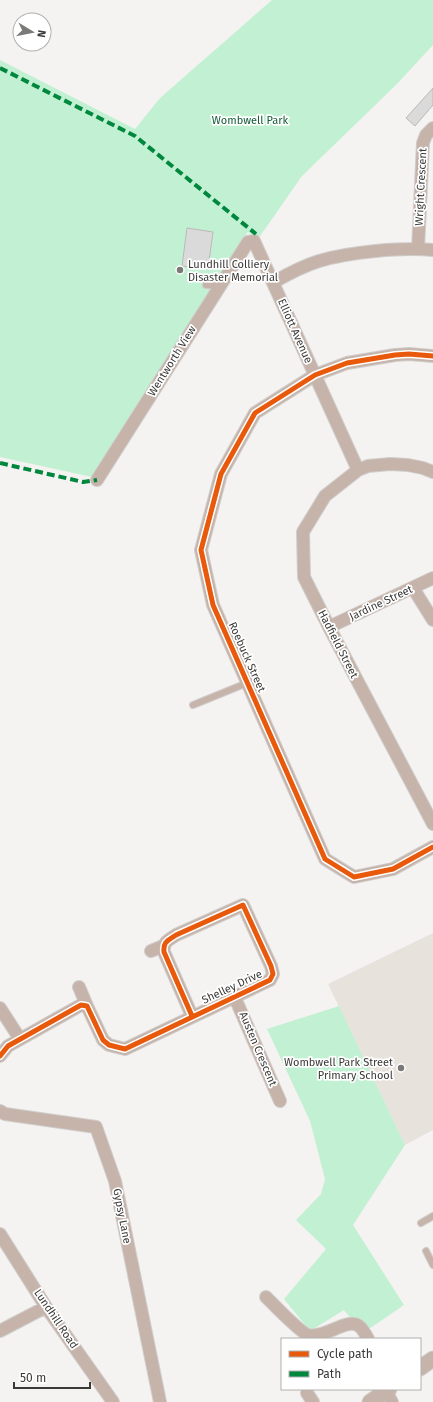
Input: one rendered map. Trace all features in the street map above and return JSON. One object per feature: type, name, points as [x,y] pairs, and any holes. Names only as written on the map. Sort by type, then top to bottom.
[{"type":"street","name":"Wright Crescent","points":[[418,249],[423,143],[426,136],[433,128]]},
{"type":"street","name":"Elliott Avenue","points":[[248,242],[254,241],[274,282],[358,470]]},
{"type":"street","name":"Wentworth View","points":[[97,480],[248,242]]},
{"type":"street","points":[[274,282],[297,270],[320,261],[368,252],[418,249],[433,250]]},
{"type":"street","name":"Roebuck Street","points":[[433,356],[409,354],[347,363],[315,375],[255,413],[220,474],[200,550],[213,605],[324,859],[354,877],[394,869],[433,847]]},
{"type":"street","points":[[358,470],[368,466],[390,464],[408,465],[433,472]]},
{"type":"street","name":"Hadfield Street","points":[[358,470],[324,496],[303,532],[304,577],[433,824]]},
{"type":"street","name":"Jardine Street","points":[[329,627],[433,578]]},
{"type":"street","points":[[413,588],[433,620]]},
{"type":"street","name":"Shelley Drive","points":[[79,987],[103,1040],[109,1045],[125,1049],[192,1016],[235,998],[270,980],[273,974],[243,905],[176,935],[166,941],[163,946]]},
{"type":"street","points":[[151,951],[163,946],[164,952],[192,1016]]},
{"type":"street","name":"Austen Crescent","points":[[235,998],[280,1101]]},
{"type":"street","points":[[0,1056],[8,1046],[20,1039],[81,1005],[87,1006]]},
{"type":"street","points":[[0,1008],[20,1039]]},
{"type":"street","name":"Gypsy Lane","points":[[0,1112],[5,1114],[96,1127],[115,1181],[160,1402]]},
{"type":"street","name":"Lundhill Road","points":[[0,1234],[46,1307],[113,1402]]},
{"type":"street","points":[[266,1297],[306,1334],[316,1336],[326,1334],[341,1325],[351,1324],[359,1326],[367,1338]]},
{"type":"street","points":[[0,1331],[46,1307]]},
{"type":"street","points":[[421,1367],[433,1359]]},
{"type":"street","points":[[370,1402],[389,1394]]},
{"type":"lane","points":[[206,285],[220,286]]},
{"type":"lane","points":[[193,705],[247,683]]},
{"type":"lane","points":[[421,1223],[433,1216]]},
{"type":"lane","points":[[426,1251],[433,1265]]},
{"type":"shaded area","name":"Wombwell Park Street Primary School","points":[[433,933],[433,1130],[405,1145],[328,984]]},
{"type":"green space","name":"Wombwell Park","points":[[272,0],[433,0],[433,45],[397,84],[302,176],[258,239],[248,232],[92,477],[0,457],[0,60],[135,129],[160,98]]},
{"type":"green space","points":[[339,1006],[405,1145],[353,1225],[404,1305],[363,1333],[344,1310],[310,1331],[284,1299],[326,1249],[296,1220],[321,1194],[325,1179],[310,1121],[267,1029]]},
{"type":"building","points":[[433,88],[433,105],[415,126],[406,118]]},
{"type":"building","points":[[187,228],[213,232],[208,269],[182,266]]},
{"type":"marked path","points":[[0,68],[135,136],[256,234]]},
{"type":"marked path","points":[[0,463],[83,482],[97,480]]},
{"type":"cycle path","points":[[433,356],[409,354],[395,355],[347,363],[315,375],[255,413],[221,474],[201,550],[213,605],[325,859],[354,877],[393,869],[433,847]]},
{"type":"cycle path","points":[[0,1056],[8,1046],[81,1005],[87,1006],[103,1040],[109,1045],[125,1049],[270,980],[273,974],[271,966],[243,905],[176,935],[165,944],[164,952],[192,1016]]},
{"type":"place","name":"Lundhill Colliery Disaster Memorial","points":[[180,270]]},
{"type":"place","name":"Wombwell Park Street Primary School","points":[[401,1068]]}]
